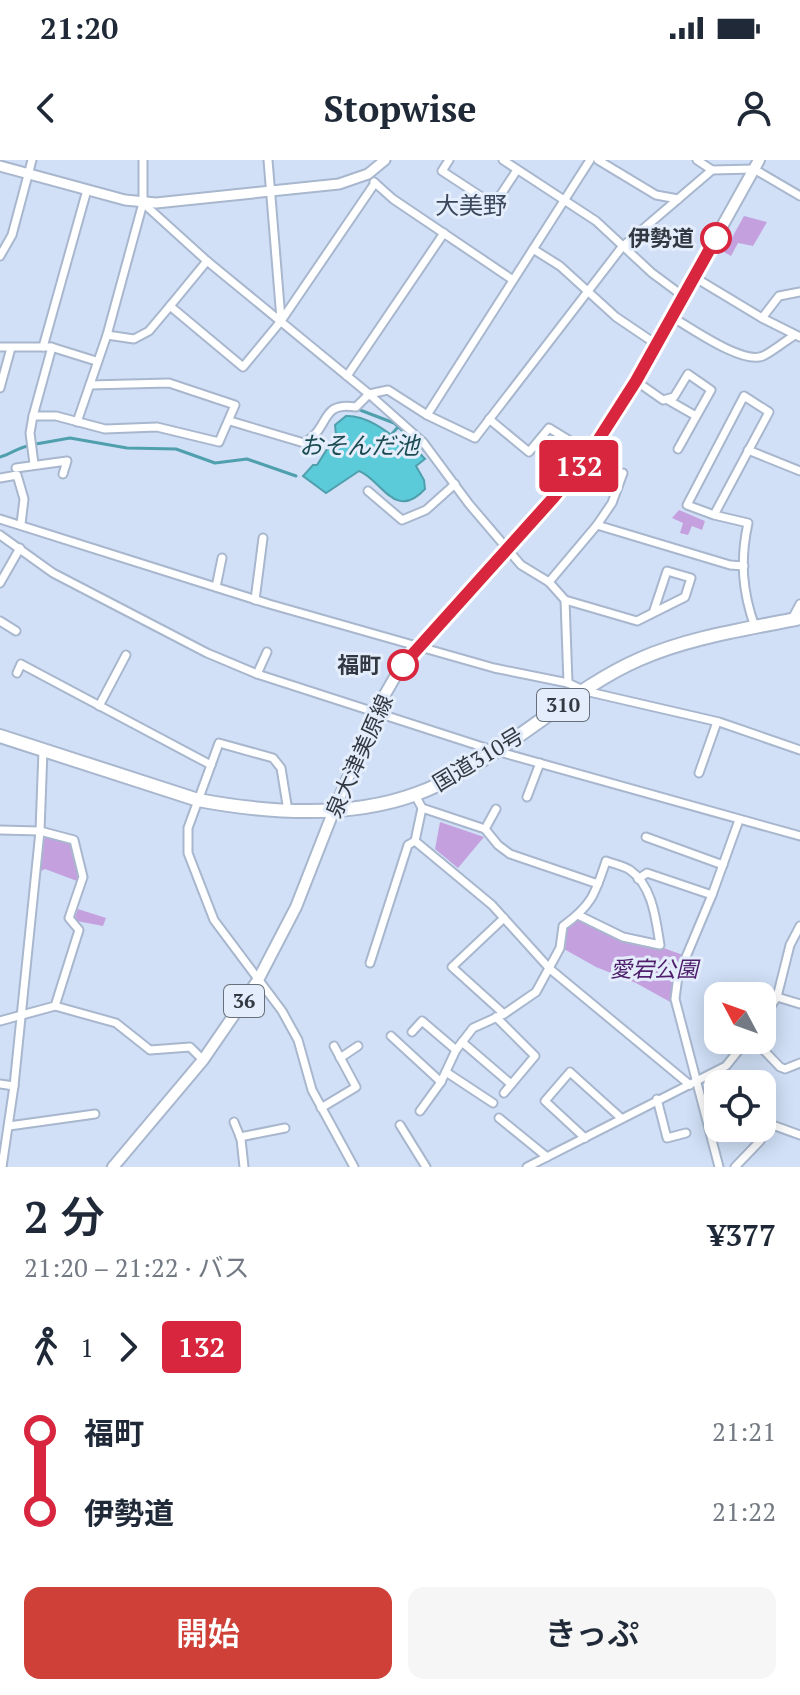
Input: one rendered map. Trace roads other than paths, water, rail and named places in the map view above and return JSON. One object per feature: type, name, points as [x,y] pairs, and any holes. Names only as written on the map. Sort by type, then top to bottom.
[{"type":"highway","name":"国道310号","points":[[0,736],[198,800],[230,806],[288,811],[334,810],[379,804],[415,795],[456,776],[492,750],[639,659],[796,619]]},
{"type":"main road","name":"泉大津美原線","points":[[113,1167],[203,1060],[258,980],[296,907],[334,810],[395,677],[590,453],[636,381],[755,163]]},
{"type":"street","points":[[0,256],[12,235],[32,160]]},
{"type":"street","points":[[77,422],[107,335],[143,203],[143,160]]},
{"type":"street","points":[[268,160],[281,321]]},
{"type":"street","points":[[0,166],[143,203],[339,184],[368,174],[385,160]]},
{"type":"street","points":[[449,160],[442,171],[494,205],[517,170]]},
{"type":"street","points":[[503,160],[596,221],[622,247],[683,296]]},
{"type":"street","points":[[427,415],[590,160]]},
{"type":"street","points":[[598,160],[656,195],[678,199]]},
{"type":"street","points":[[697,160],[712,170]]},
{"type":"street","points":[[230,421],[304,443],[316,436],[330,411],[341,405],[356,407],[369,394],[388,390],[427,415],[475,438],[622,247],[712,170],[755,163],[800,196]]},
{"type":"street","points":[[368,174],[393,199],[513,280]]},
{"type":"street","points":[[170,306],[243,367],[281,321],[375,183]]},
{"type":"street","points":[[43,347],[87,190]]},
{"type":"street","points":[[143,203],[207,261],[423,442],[507,550],[521,565],[549,582],[565,600],[637,621],[653,613],[685,597],[691,578],[667,571],[653,613]]},
{"type":"street","points":[[347,376],[444,233]]},
{"type":"street","points":[[533,249],[560,266],[616,317],[656,344]]},
{"type":"street","points":[[107,335],[134,339],[149,331],[207,261]]},
{"type":"street","points":[[694,277],[798,336]]},
{"type":"street","points":[[762,318],[779,296],[800,292]]},
{"type":"street","points":[[672,317],[747,359],[763,356],[776,345],[798,336]]},
{"type":"street","points":[[0,347],[52,347],[96,361]]},
{"type":"street","points":[[34,464],[30,433],[52,347]]},
{"type":"street","points":[[0,388],[11,348]]},
{"type":"street","points":[[668,400],[674,397],[688,374],[711,390],[678,449]]},
{"type":"street","points":[[636,381],[656,397],[668,400],[696,416]]},
{"type":"street","points":[[33,416],[56,416],[105,429],[157,427],[219,442],[235,405],[169,383],[90,385]]},
{"type":"street","points":[[714,515],[769,412],[744,396],[687,505],[714,515],[748,523],[743,547],[744,597],[755,627]]},
{"type":"street","points":[[489,419],[529,452],[549,428],[590,453]]},
{"type":"street","points":[[748,450],[800,471]]},
{"type":"street","points":[[16,468],[67,461],[63,474]]},
{"type":"street","points":[[549,582],[612,503],[623,473]]},
{"type":"street","points":[[0,478],[17,475],[24,499],[21,524]]},
{"type":"street","points":[[368,491],[402,520],[426,510],[455,484]]},
{"type":"street","points":[[0,519],[255,600],[494,668],[568,683],[585,691],[717,722],[800,750]]},
{"type":"street","points":[[597,525],[730,565],[744,566]]},
{"type":"street","points":[[0,535],[53,573],[207,653],[257,674],[492,750],[800,836]]},
{"type":"street","points":[[255,600],[263,538]]},
{"type":"street","points":[[0,583],[20,548]]},
{"type":"street","points":[[216,587],[222,558]]},
{"type":"street","points":[[565,600],[568,683]]},
{"type":"street","points":[[796,619],[800,604]]},
{"type":"street","points":[[0,621],[16,631]]},
{"type":"street","points":[[257,674],[267,652]]},
{"type":"street","points":[[99,706],[126,655]]},
{"type":"street","points":[[17,673],[21,664],[211,765]]},
{"type":"street","points":[[699,773],[717,722]]},
{"type":"street","points":[[288,811],[281,768],[273,758],[219,743],[188,828],[188,853],[214,920],[282,1011],[298,1040],[312,1090],[354,1167]]},
{"type":"street","points":[[1,1167],[14,1086],[40,831],[43,750]]},
{"type":"street","points":[[527,797],[540,763]]},
{"type":"street","points":[[370,963],[408,845],[415,841],[422,808],[415,795]]},
{"type":"street","points":[[422,808],[485,829],[510,854],[598,884]]},
{"type":"street","points":[[485,829],[496,809]]},
{"type":"street","points":[[719,1167],[694,1083],[675,999],[678,976],[739,820]]},
{"type":"street","points":[[0,830],[40,831],[74,840],[83,877],[69,918],[79,930],[55,1006]]},
{"type":"street","points":[[646,837],[723,865]]},
{"type":"street","points":[[415,841],[492,905],[550,969],[694,1083]]},
{"type":"street","points":[[420,1111],[441,1082],[456,1050],[473,1028],[500,1016],[536,992],[560,948],[563,926],[578,915],[584,911],[606,861],[630,870],[644,887],[655,911],[660,945],[623,937],[578,915]]},
{"type":"street","points":[[638,879],[647,873],[712,895]]},
{"type":"street","points":[[504,918],[452,967],[535,1056],[504,1093]]},
{"type":"street","points":[[800,926],[790,945],[777,997],[800,1004]]},
{"type":"street","points":[[0,1021],[55,1006],[116,1023],[150,1050],[190,1047],[203,1060]]},
{"type":"street","points":[[412,1032],[422,1021],[456,1050]]},
{"type":"street","points":[[391,1036],[441,1082]]},
{"type":"street","points":[[462,1042],[511,1084]]},
{"type":"street","points":[[321,1108],[356,1087],[334,1046]]},
{"type":"street","points":[[340,1058],[358,1046]]},
{"type":"street","points":[[527,1167],[726,1066],[736,1054]]},
{"type":"street","points":[[767,1054],[785,1069],[799,1066]]},
{"type":"street","points":[[446,1072],[493,1103]]},
{"type":"street","points":[[585,1138],[545,1101],[570,1072],[621,1118]]},
{"type":"street","points":[[0,1084],[14,1086]]},
{"type":"street","points":[[657,1099],[667,1138],[686,1133]]},
{"type":"street","points":[[9,1126],[95,1114]]},
{"type":"street","points":[[499,1118],[547,1157]]},
{"type":"street","points":[[234,1122],[240,1137],[244,1167]]},
{"type":"street","points":[[400,1125],[426,1167]]},
{"type":"street","points":[[776,1126],[800,1135]]},
{"type":"street","points":[[240,1137],[285,1128]]},
{"type":"street","points":[[735,1167],[759,1142]]},
{"type":"water","name":"おそんだ池","points":[[346,416],[371,422],[409,448],[413,446],[425,459],[416,466],[425,489],[414,498],[397,500],[359,471],[326,493],[303,476],[313,465],[317,465],[336,435],[335,425]]},
{"type":"waterway","points":[[360,410],[394,423],[425,451]]},
{"type":"waterway","points":[[390,436],[398,427]]},
{"type":"waterway","points":[[36,444],[70,438],[127,448],[176,449],[215,463],[247,459],[296,476]]},
{"type":"waterway","points":[[0,457],[28,446]]},
{"type":"place","name":"伊勢道","points":[[716,238]]},
{"type":"place","name":"福町","points":[[403,665]]},
{"type":"district","name":"大美野","points":[[471,206]]},
{"type":"park label","name":"愛宕公園","points":[[654,969]]}]
